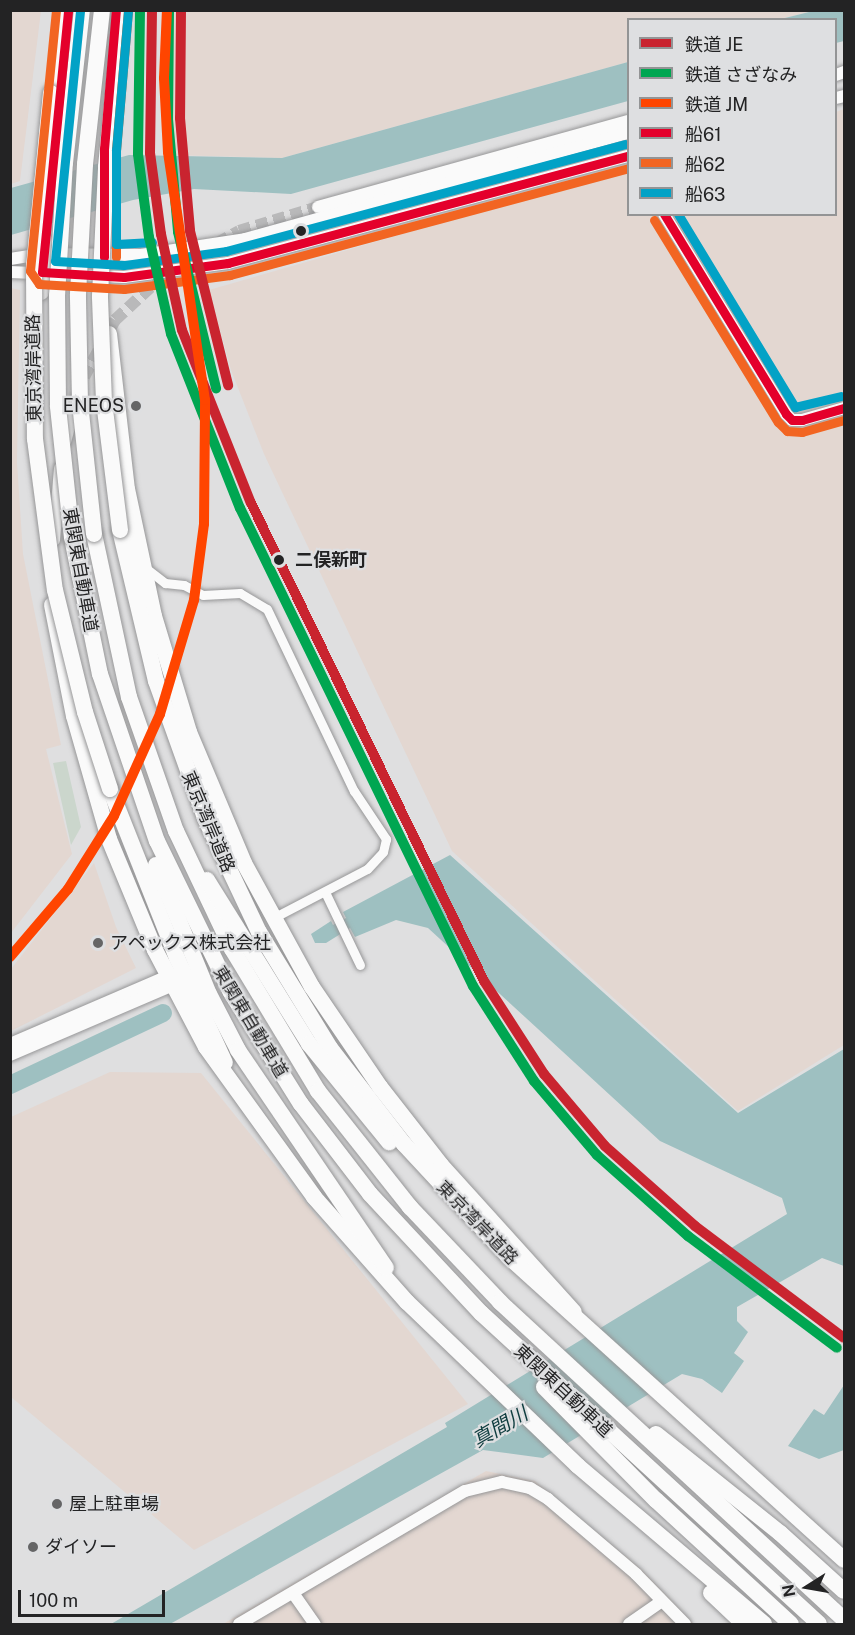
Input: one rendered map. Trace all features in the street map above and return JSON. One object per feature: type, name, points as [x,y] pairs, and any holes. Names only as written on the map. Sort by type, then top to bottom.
[{"type":"highway","name":"東京湾岸道路","points":[[62,10],[34,266],[35,439],[55,590],[85,712],[110,789],[177,958],[231,1077]]},
{"type":"highway","name":"東京湾岸道路","points":[[68,10],[44,231],[40,463],[54,616],[74,716],[98,805],[128,890],[170,980],[206,1047],[231,1077],[314,1197],[429,1324],[579,1466],[764,1624]]},
{"type":"highway","name":"東関東自動車道","points":[[82,10],[59,238],[59,416],[67,499],[82,594],[100,674],[134,782],[193,922],[264,1048],[370,1194],[481,1313],[819,1624]]},
{"type":"highway","name":"東関東自動車道","points":[[102,10],[80,255],[81,413],[88,495],[104,589],[129,697],[154,775],[176,831],[231,949],[318,1091],[410,1207],[500,1302],[567,1366],[844,1619]]},
{"type":"highway","name":"東京湾岸道路","points":[[116,10],[106,128],[103,222],[105,276],[118,430],[140,560],[189,732],[220,811],[273,918],[326,1010],[391,1102],[529,1269]]},
{"type":"highway","name":"東京湾岸道路","points":[[121,10],[103,205],[102,375],[120,530],[156,681],[205,818],[277,963],[367,1099],[457,1203],[844,1560]]},
{"type":"highway","points":[[134,782],[154,861],[226,1028],[261,1089],[370,1242],[407,1302]]},
{"type":"highway","points":[[176,831],[325,1066],[412,1167],[457,1203]]},
{"type":"highway","points":[[481,1313],[550,1394],[609,1454],[791,1624]]},
{"type":"highway","points":[[567,1366],[721,1485],[844,1591]]},
{"type":"highway","points":[[579,1466],[744,1624]]},
{"type":"highway","points":[[782,1503],[844,1549]]},
{"type":"street","points":[[10,259],[43,254],[104,256],[218,244],[627,121]]},
{"type":"street","points":[[321,212],[517,164],[623,134],[627,152]]},
{"type":"street","points":[[10,272],[105,276],[212,266],[337,236],[627,156]]},
{"type":"street","points":[[517,164],[524,186]]},
{"type":"street","points":[[321,212],[337,236]]},
{"type":"street","points":[[665,216],[786,414],[792,420],[802,420],[844,408]]},
{"type":"street","points":[[54,616],[59,477],[84,377]]},
{"type":"street","points":[[140,560],[165,584],[184,585],[202,595],[250,596],[267,609],[277,626],[290,663],[337,758],[386,839],[383,852],[373,864],[325,892],[273,918]]},
{"type":"street","points":[[325,892],[360,964]]},
{"type":"street","points":[[12,1049],[170,980]]},
{"type":"street","points":[[239,1624],[465,1491],[502,1482],[530,1488],[548,1499],[685,1624]]},
{"type":"street","points":[[293,1593],[315,1624]]},
{"type":"street","points":[[630,1624],[662,1601]]},
{"type":"shaded area","points":[[11,10],[41,11],[20,181],[11,184]]},
{"type":"shaded area","points":[[171,11],[813,11],[784,18],[627,18],[627,62],[282,158],[172,155],[166,80]]},
{"type":"shaded area","points":[[844,109],[844,1045],[738,1111],[452,851],[264,454],[231,370],[209,290],[627,169],[627,216],[837,216],[837,112]]},
{"type":"shaded area","points":[[11,288],[20,290],[17,462],[23,554],[61,745],[46,749],[72,854],[11,933]]},
{"type":"shaded area","points":[[66,761],[81,827],[71,845],[53,763]]},
{"type":"shaded area","points":[[94,863],[116,927],[136,968],[11,1031],[11,969]]},
{"type":"shaded area","points":[[110,1072],[201,1073],[468,1404],[194,1550],[11,1397],[11,1117]]},
{"type":"shaded area","points":[[486,1471],[535,1481],[641,1569],[694,1624],[223,1624]]},
{"type":"water","points":[[813,11],[844,11],[844,41],[837,43],[837,18],[785,18]]},
{"type":"water","points":[[627,62],[627,101],[291,194],[194,189],[133,200],[11,235],[11,188],[129,155],[282,158]]},
{"type":"water","name":"真間川","points":[[450,855],[738,1113],[844,1049],[844,1266],[822,1258],[737,1307],[737,1321],[748,1332],[734,1353],[744,1361],[722,1393],[702,1379],[682,1374],[543,1458],[483,1450],[170,1624],[111,1624],[447,1427],[445,1423],[787,1214],[782,1198],[660,1141],[428,928],[396,920],[355,937],[350,928],[326,943],[315,943],[311,934],[331,921],[333,925],[346,918],[343,912]]},
{"type":"water","points":[[844,1385],[844,1450],[819,1459],[788,1446],[814,1409],[824,1415]]},
{"type":"waterway","points":[[10,1085],[163,1013]]},
{"type":"tunnel","points":[[84,377],[115,320],[170,269],[239,231],[318,207]]},
{"type":"rail line","name":"さざなみ","points":[[140,10],[138,154],[149,237],[171,334],[240,508],[473,986],[534,1081],[597,1155],[688,1236],[837,1348]]},
{"type":"rail line","name":"JE","points":[[152,10],[150,153],[161,234],[182,330],[251,503],[484,981],[544,1074],[605,1146],[695,1226],[844,1338]]},
{"type":"rail line","name":"JM","points":[[10,957],[68,889],[114,816],[160,714],[194,600],[204,524],[205,400],[168,152],[164,78],[167,10]]},
{"type":"rail line","name":"さざなみ","points":[[169,10],[168,119],[178,232],[216,388]]},
{"type":"rail line","name":"JE","points":[[181,10],[180,118],[190,231],[228,385]]},
{"type":"transit line","name":"船62","points":[[56,10],[30,271],[39,284],[124,289],[230,275],[627,168]]},
{"type":"transit line","name":"船61","points":[[42,272],[68,10]]},
{"type":"transit line","name":"船61","points":[[104,257],[104,149],[116,10]]},
{"type":"transit line","name":"船63","points":[[80,11],[55,261],[124,265],[226,251],[625,144]]},
{"type":"transit line","name":"船62","points":[[116,257],[116,150],[128,11]]},
{"type":"transit line","name":"船63","points":[[128,11],[116,150],[116,244],[152,242]]},
{"type":"transit line","name":"船61","points":[[42,272],[124,277],[228,263],[627,156]]},
{"type":"transit line","name":"船61","points":[[665,216],[786,414],[792,420],[802,420],[844,408]]},
{"type":"transit line","name":"船63","points":[[679,216],[795,407],[841,396]]},
{"type":"transit line","name":"船62","points":[[654,220],[778,422],[787,431],[802,432],[844,420]]},
{"type":"place","name":"ENEOS","points":[[136,406]]},
{"type":"place","name":"二俣新町","points":[[279,560]]},
{"type":"place","name":"アペックス株式会社","points":[[98,943]]},
{"type":"place","name":"屋上駐車場","points":[[57,1504]]},
{"type":"place","name":"ダイソー","points":[[33,1547]]}]
